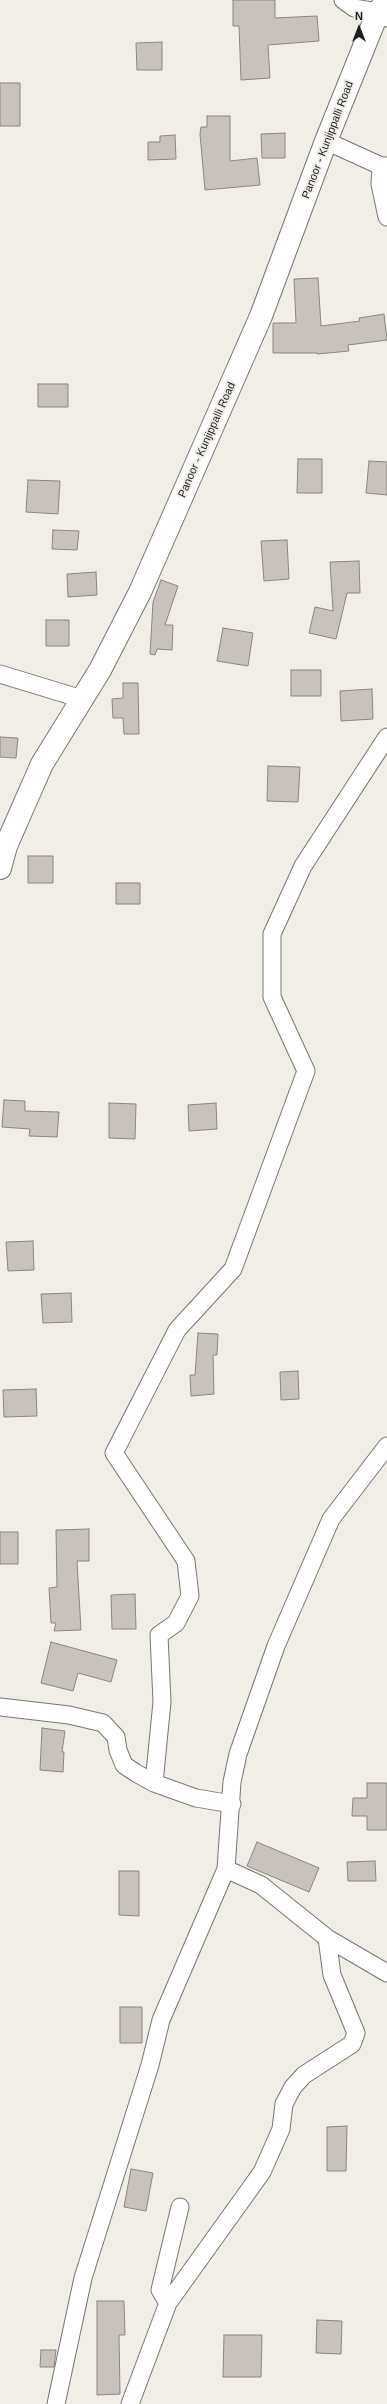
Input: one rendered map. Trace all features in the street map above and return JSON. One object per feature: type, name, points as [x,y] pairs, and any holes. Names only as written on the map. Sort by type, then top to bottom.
[{"type":"main road","name":"Panoor - Kunjippalli Road","points":[[0,868],[6,846],[42,764],[100,670],[140,592],[262,316],[326,141],[384,10]]},
{"type":"street","points":[[344,0],[354,8],[384,10]]},
{"type":"street","points":[[326,141],[384,166],[380,184],[387,217]]},
{"type":"street","points":[[0,674],[82,698]]},
{"type":"street","points":[[154,1783],[162,1702],[159,1635],[176,1623],[190,1596],[186,1561],[114,1454],[177,1330],[233,1269],[306,1071],[272,997],[272,934],[303,866],[387,737]]},
{"type":"street","points":[[56,2404],[83,2278],[150,2064],[161,2020],[226,1868],[232,1804],[232,1782],[238,1754],[276,1646],[331,1519],[387,1446]]},
{"type":"street","points":[[0,1707],[70,1714],[103,1723],[116,1737],[118,1750],[124,1765],[154,1783],[196,1798],[232,1804]]},
{"type":"street","points":[[226,1868],[261,1885],[327,1938],[387,1973]]},
{"type":"street","points":[[130,2404],[168,2303],[262,2172],[281,2129],[284,2104],[293,2087],[304,2075],[352,2044],[356,2033],[332,1975],[327,1938]]},
{"type":"street","points":[[168,2303],[160,2290],[180,2207]]},
{"type":"building","points":[[233,0],[275,0],[275,18],[317,16],[319,41],[268,45],[270,78],[241,80],[239,26],[233,26]]},
{"type":"building","points":[[162,42],[162,70],[137,70],[136,43]]},
{"type":"building","points":[[0,83],[20,83],[20,126],[0,126]]},
{"type":"building","points":[[207,116],[230,116],[230,161],[257,158],[260,185],[205,190],[200,134],[201,127],[207,127]]},
{"type":"building","points":[[285,133],[285,158],[262,158],[261,134]]},
{"type":"building","points":[[175,135],[176,159],[148,160],[148,142],[160,142],[160,136]]},
{"type":"building","points":[[318,278],[321,326],[360,321],[359,318],[384,314],[387,340],[348,345],[349,351],[317,354],[273,353],[273,323],[296,323],[294,279]]},
{"type":"building","points":[[38,384],[68,384],[68,407],[38,407]]},
{"type":"building","points":[[298,459],[322,459],[322,493],[297,493]]},
{"type":"building","points":[[369,461],[387,462],[387,495],[366,493]]},
{"type":"building","points":[[28,480],[60,481],[58,514],[26,512]]},
{"type":"building","points":[[53,530],[79,531],[77,550],[52,549]]},
{"type":"building","points":[[287,540],[289,579],[264,581],[261,541]]},
{"type":"building","points":[[359,561],[360,593],[347,593],[336,639],[309,633],[315,607],[333,611],[330,562]]},
{"type":"building","points":[[96,572],[97,595],[68,597],[67,574]]},
{"type":"building","points":[[161,580],[178,586],[165,625],[173,625],[172,650],[157,649],[155,655],[150,654],[153,602]]},
{"type":"building","points":[[46,620],[69,620],[69,646],[46,646]]},
{"type":"building","points":[[223,628],[253,633],[248,666],[217,661]]},
{"type":"building","points":[[291,670],[321,670],[321,696],[291,696]]},
{"type":"building","points":[[123,683],[138,683],[139,734],[124,734],[123,718],[113,718],[112,699],[123,698]]},
{"type":"building","points":[[372,689],[373,719],[341,721],[340,691]]},
{"type":"building","points":[[0,737],[18,738],[16,758],[0,757]]},
{"type":"building","points":[[268,766],[300,767],[298,802],[267,801]]},
{"type":"building","points":[[28,856],[53,856],[53,883],[28,883]]},
{"type":"building","points":[[116,883],[140,883],[140,904],[116,904]]},
{"type":"building","points":[[4,1100],[25,1101],[25,1111],[59,1112],[57,1137],[29,1136],[30,1129],[2,1127]]},
{"type":"building","points":[[109,1103],[136,1104],[135,1139],[109,1138]]},
{"type":"building","points":[[216,1103],[217,1129],[189,1131],[188,1105]]},
{"type":"building","points":[[33,1241],[34,1270],[8,1271],[6,1242]]},
{"type":"building","points":[[71,1293],[72,1322],[43,1323],[41,1294]]},
{"type":"building","points":[[198,1333],[218,1334],[217,1355],[213,1355],[214,1394],[191,1396],[190,1375],[195,1375]]},
{"type":"building","points":[[298,1371],[299,1399],[281,1400],[280,1372]]},
{"type":"building","points":[[36,1389],[37,1416],[4,1417],[3,1390]]},
{"type":"building","points":[[89,1529],[89,1561],[77,1561],[81,1630],[54,1631],[56,1623],[51,1623],[49,1588],[57,1587],[56,1530]]},
{"type":"building","points":[[0,1532],[18,1532],[18,1564],[0,1564]]},
{"type":"building","points":[[135,1594],[136,1629],[112,1629],[111,1595]]},
{"type":"building","points":[[51,1642],[117,1660],[111,1682],[78,1673],[73,1691],[41,1683]]},
{"type":"building","points":[[42,1728],[65,1731],[62,1752],[64,1752],[63,1772],[40,1770]]},
{"type":"building","points":[[367,1783],[387,1783],[387,1830],[367,1830],[367,1816],[352,1816],[353,1798],[367,1798]]},
{"type":"building","points":[[257,1842],[319,1868],[309,1892],[247,1866]]},
{"type":"building","points":[[375,1861],[376,1881],[348,1881],[347,1862]]},
{"type":"building","points":[[119,1871],[139,1871],[139,1916],[119,1915]]},
{"type":"building","points":[[120,2007],[142,2007],[142,2043],[120,2043]]},
{"type":"building","points":[[347,2126],[346,2171],[327,2171],[327,2127]]},
{"type":"building","points":[[131,2169],[153,2173],[146,2211],[124,2207]]},
{"type":"building","points":[[97,2301],[124,2301],[125,2335],[119,2335],[120,2394],[97,2395]]},
{"type":"building","points":[[317,2320],[342,2321],[341,2354],[316,2353]]},
{"type":"building","points":[[224,2335],[262,2335],[261,2377],[223,2377]]},
{"type":"building","points":[[41,2350],[56,2350],[54,2367],[40,2367]]}]
